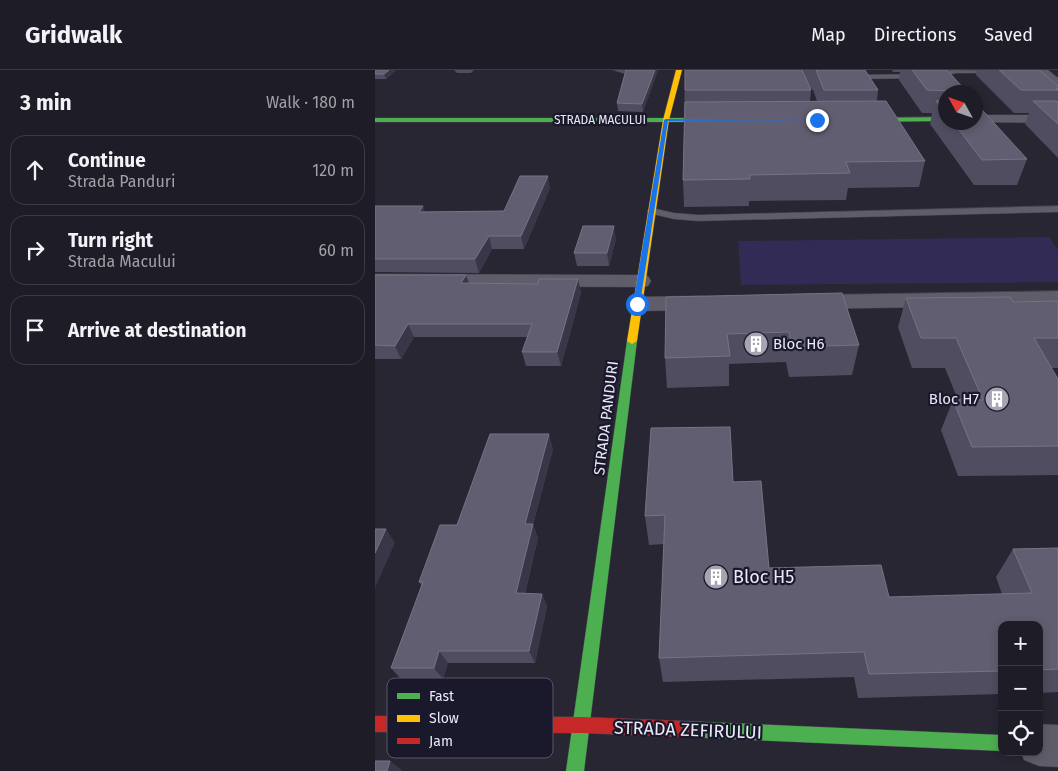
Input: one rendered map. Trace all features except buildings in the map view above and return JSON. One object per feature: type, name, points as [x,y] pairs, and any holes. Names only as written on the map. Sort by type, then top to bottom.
[{"type":"street","name":"STRADA PANDURI","points":[[575,771],[640,281],[666,120],[679,70]]},
{"type":"street","points":[[1038,71],[1058,85]]},
{"type":"street","points":[[983,119],[1058,119]]},
{"type":"street","name":"STRADA MACULUI","points":[[375,120],[695,120]]},
{"type":"street","points":[[847,120],[938,120]]},
{"type":"street","points":[[375,280],[640,281]]},
{"type":"street","points":[[784,302],[1058,298]]},
{"type":"street","points":[[637,304],[725,303]]},
{"type":"street","name":"STRADA ZEFIRULUI","points":[[553,725],[998,744]]},
{"type":"street","points":[[1043,745],[1058,746]]},
{"type":"lane","points":[[845,77],[934,76],[956,71],[1006,71]]},
{"type":"lane","points":[[652,211],[674,216],[698,218],[1058,209]]},
{"type":"shaded area","points":[[1049,237],[1058,250],[1058,282],[741,285],[738,241]]},
{"type":"traffic: fast","points":[[861,120],[938,119]]},
{"type":"traffic: fast","points":[[375,120],[683,120]]},
{"type":"traffic: fast","points":[[575,771],[632,341]]},
{"type":"traffic: fast","points":[[683,729],[998,743]]},
{"type":"traffic: slow","points":[[632,341],[666,120],[679,70]]},
{"type":"traffic: jam","points":[[375,724],[387,724]]},
{"type":"traffic: jam","points":[[553,725],[683,729]]},
{"type":"place","name":"Bloc H6","points":[[756,344]]},
{"type":"place","name":"Bloc H7","points":[[997,399]]},
{"type":"place","name":"Bloc H5","points":[[716,577]]},
{"type":"route","points":[[637,304],[666,120],[817,120]]}]
